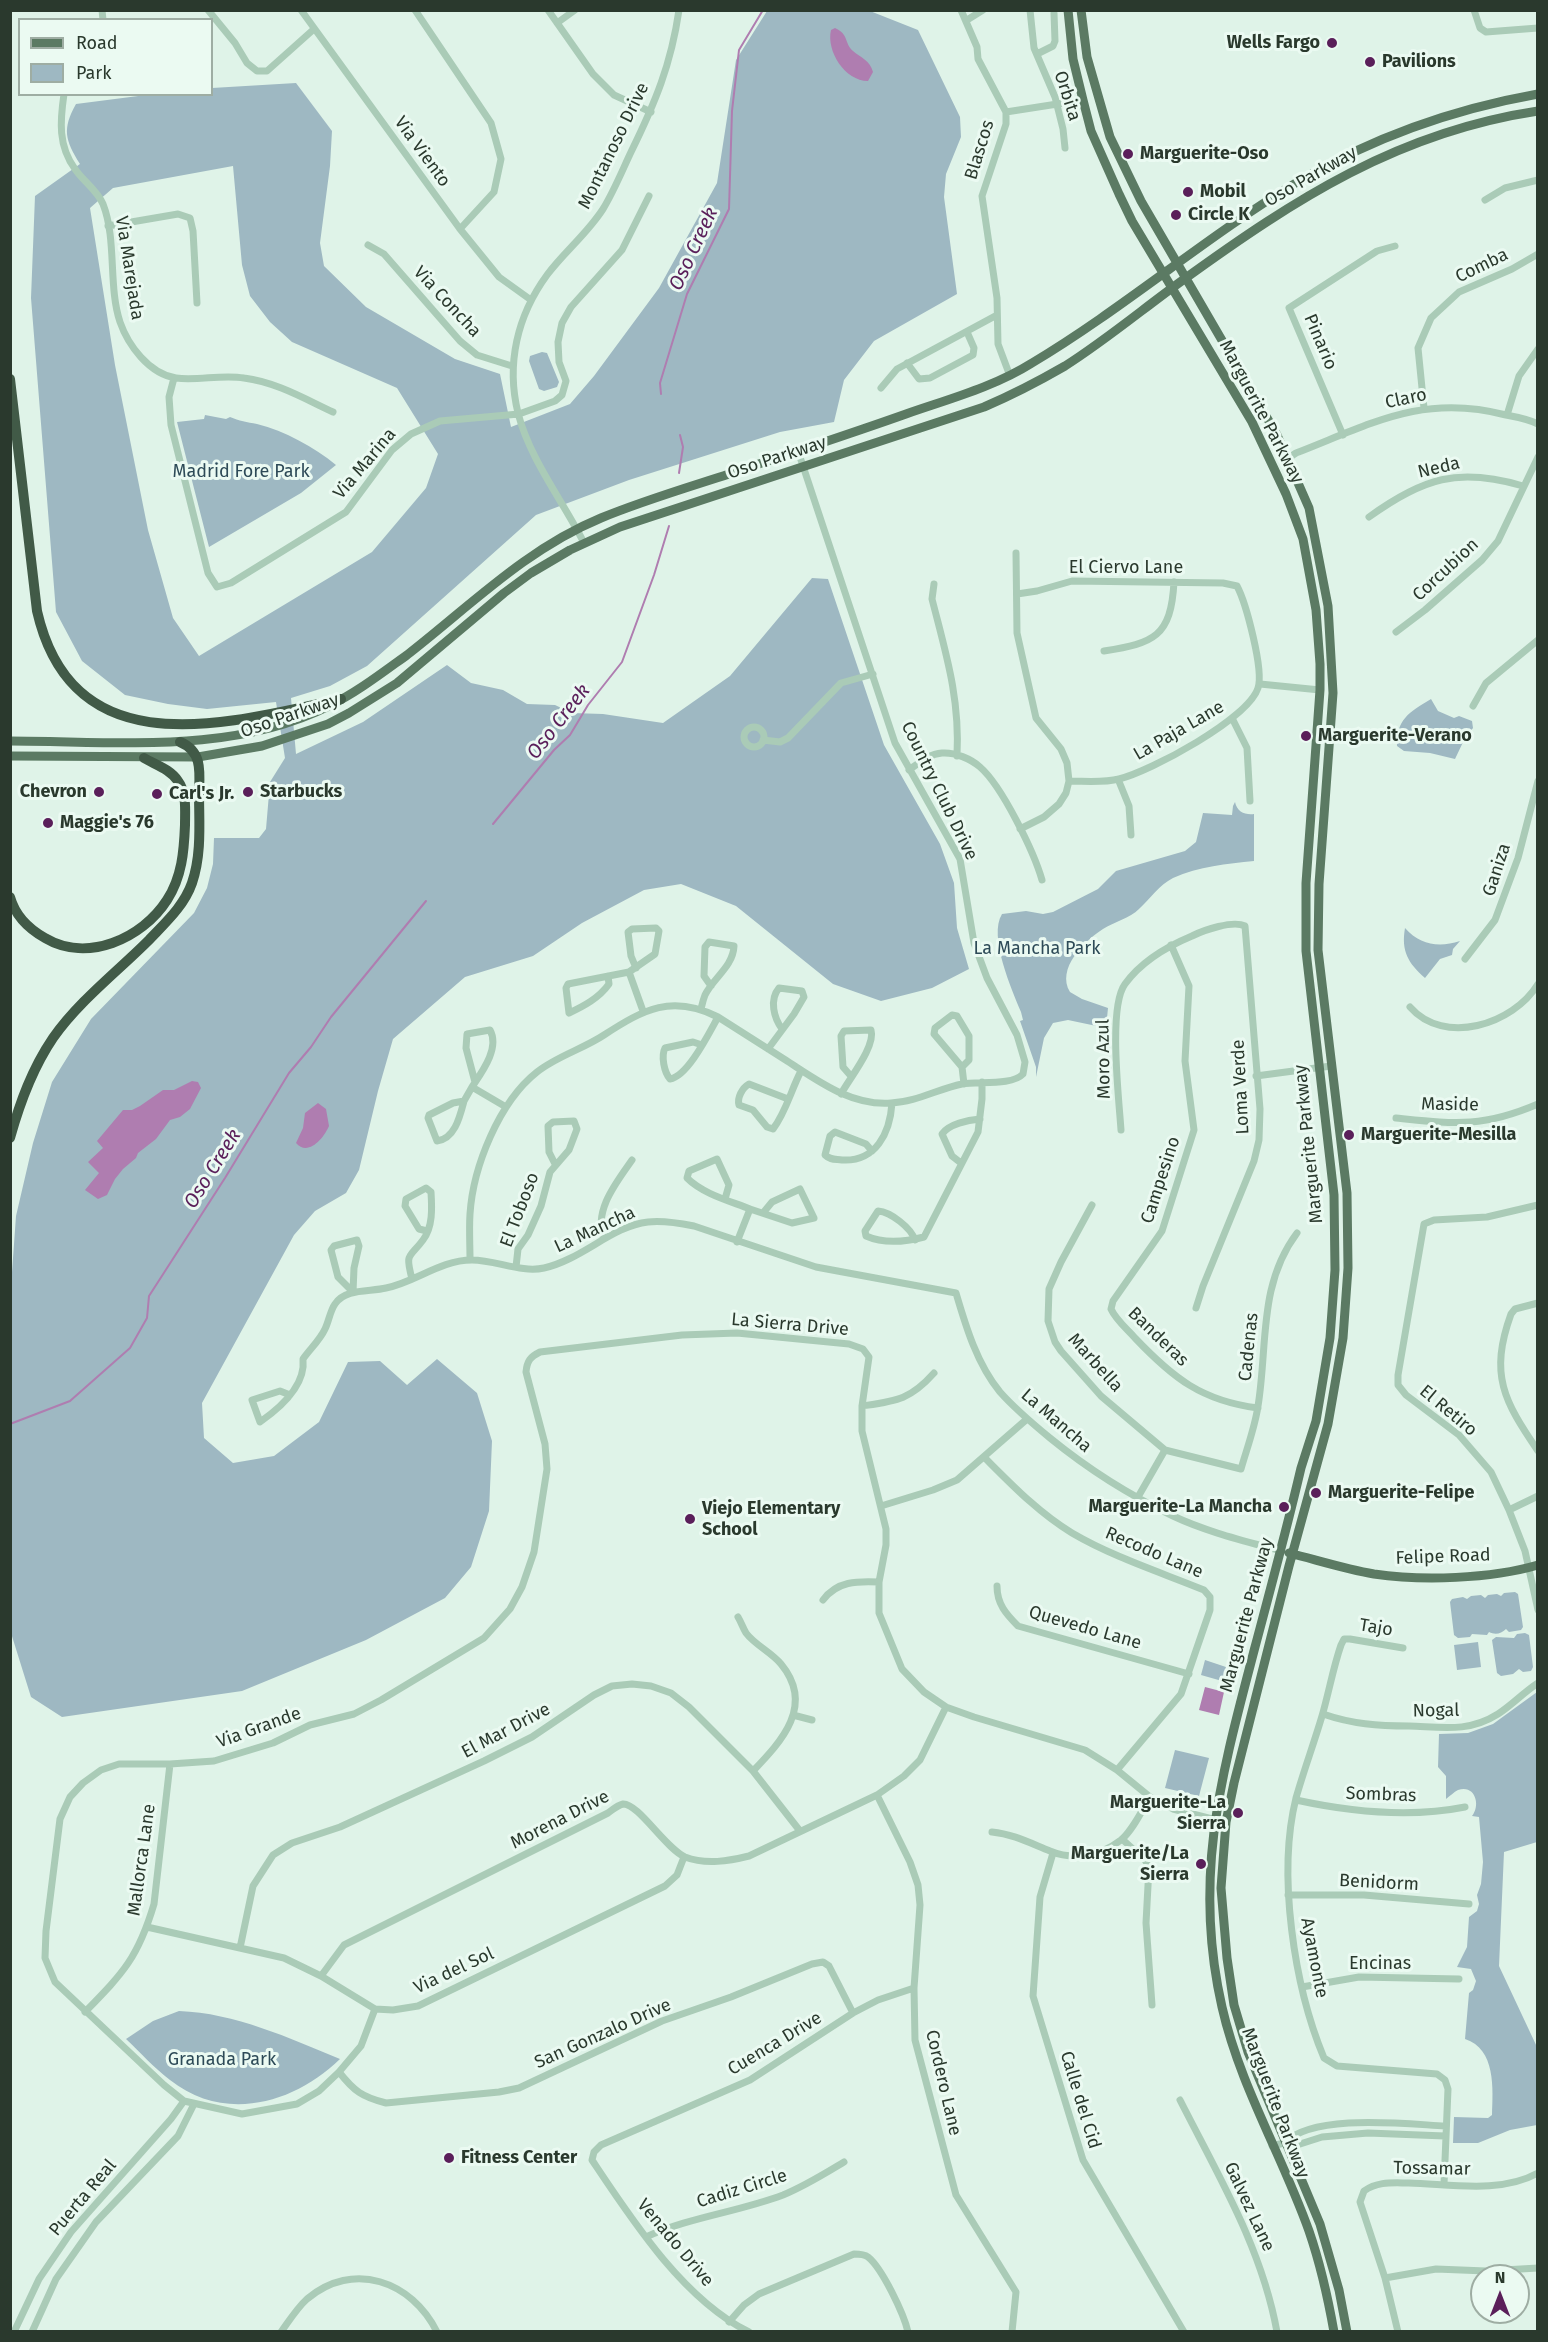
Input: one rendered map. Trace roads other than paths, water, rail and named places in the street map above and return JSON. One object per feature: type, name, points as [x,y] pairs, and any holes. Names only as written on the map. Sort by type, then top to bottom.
[{"type":"highway","points":[[10,379],[42,633],[51,655],[65,675],[79,689],[96,704],[116,714],[138,722],[173,725],[256,717],[341,699]]},
{"type":"highway","points":[[10,1138],[26,1086],[53,1038],[70,1017],[168,921],[192,885],[198,850],[200,766],[198,757],[188,745],[180,742]]},
{"type":"highway","points":[[10,897],[21,919],[35,932],[53,943],[74,949],[97,948],[120,940],[141,928],[153,917],[167,900],[182,863],[185,809],[184,794],[179,782],[168,771],[144,758]]},
{"type":"main road","name":"Marguerite Parkway","points":[[1068,10],[1073,59],[1091,131],[1132,221],[1252,422],[1286,494],[1300,530],[1316,610],[1320,690],[1306,883],[1306,951],[1334,1195],[1335,1270],[1331,1326],[1316,1421],[1301,1467],[1221,1781],[1209,1868],[1209,1914],[1213,1960],[1235,2057],[1309,2230],[1327,2294],[1334,2331]]},
{"type":"main road","name":"Marguerite Parkway","points":[[1081,10],[1087,57],[1110,136],[1135,190],[1277,435],[1309,508],[1328,606],[1333,693],[1319,884],[1318,950],[1347,1193],[1348,1268],[1343,1338],[1328,1424],[1226,1822],[1221,1888],[1234,2005],[1248,2052],[1284,2143],[1320,2224],[1339,2290],[1347,2331]]},
{"type":"main road","name":"Oso Parkway","points":[[16,741],[180,742],[239,735],[274,727],[328,707],[408,654],[529,557],[577,529],[639,504],[1010,376],[1034,363],[1297,183],[1364,147],[1440,118],[1538,94]]},
{"type":"main road","name":"Oso Parkway","points":[[16,756],[198,757],[233,752],[328,724],[373,699],[422,664],[504,593],[558,556],[620,527],[984,407],[1016,393],[1067,364],[1292,205],[1361,166],[1395,150],[1473,123],[1538,111]]},
{"type":"main road","points":[[272,742],[274,727]]},
{"type":"main road","name":"Felipe Road","points":[[1281,1551],[1348,1569],[1407,1577],[1469,1576],[1533,1566]]},
{"type":"street","points":[[208,10],[236,43],[247,63],[257,71],[267,71],[314,29]]},
{"type":"street","name":"Via Viento","points":[[301,10],[460,229],[499,277],[531,300]]},
{"type":"street","points":[[415,10],[491,123],[501,159],[494,192],[460,229]]},
{"type":"street","points":[[548,10],[593,74],[607,88],[614,94],[651,112]]},
{"type":"street","points":[[557,23],[575,10]]},
{"type":"street","name":"Montanoso Drive","points":[[584,543],[536,457],[519,414],[512,366],[516,338],[531,300],[548,274],[585,234],[602,210],[651,112],[674,46],[679,10]]},
{"type":"street","name":"Blascos","points":[[961,10],[977,47],[978,59],[1006,112],[1006,124],[982,196],[997,298],[998,344],[1010,376]]},
{"type":"street","points":[[966,20],[983,10]]},
{"type":"street","name":"Orbita","points":[[1030,10],[1037,54],[1053,90],[1063,129],[1065,148]]},
{"type":"street","points":[[1474,10],[1480,28],[1486,32],[1538,28]]},
{"type":"street","name":"Orbita","points":[[1037,54],[1053,46],[1055,41],[1054,13]]},
{"type":"street","name":"Via Marejada","points":[[64,96],[60,123],[64,148],[75,169],[93,188],[103,204],[120,320],[129,342],[146,363],[174,378],[244,377],[280,387],[333,412]]},
{"type":"street","points":[[1006,112],[1083,100]]},
{"type":"street","points":[[1485,200],[1505,188],[1538,180]]},
{"type":"street","name":"Via Marina","points":[[174,378],[169,397],[171,425],[208,573],[217,587],[231,584],[346,512],[392,450],[411,434],[441,421],[519,414],[555,401],[565,391],[566,381],[558,353],[562,323],[571,307],[622,250],[649,196]]},
{"type":"street","points":[[108,226],[178,214],[190,218],[193,231],[197,303]]},
{"type":"street","name":"Via Concha","points":[[368,245],[384,254],[468,348],[477,355],[512,366]]},
{"type":"street","name":"Pinario","points":[[1343,435],[1289,308],[1377,251],[1395,246]]},
{"type":"street","name":"Comba","points":[[1424,408],[1418,348],[1431,318],[1459,292],[1512,269],[1538,254]]},
{"type":"street","points":[[881,388],[897,369],[997,315]]},
{"type":"street","points":[[907,363],[919,379],[930,378],[973,355],[974,348],[967,332]]},
{"type":"street","points":[[1507,415],[1519,376],[1538,349]]},
{"type":"street","name":"Claro","points":[[1287,459],[1296,453],[1402,413],[1424,408],[1485,409],[1538,424]]},
{"type":"street","name":"Country Club Drive","points":[[798,451],[895,743],[960,859],[974,943],[987,978],[1017,1035],[1025,1062],[1023,1074],[1014,1081],[982,1082]]},
{"type":"street","name":"Corcubion","points":[[1396,632],[1482,560],[1498,541],[1538,457]]},
{"type":"street","name":"Neda","points":[[1369,517],[1393,500],[1419,486],[1449,478],[1479,476],[1523,486]]},
{"type":"street","points":[[1016,553],[1017,633],[1036,718],[1061,749],[1067,763],[1069,781],[1066,793],[1059,804],[1044,817],[1020,829]]},
{"type":"street","name":"El Ciervo Lane","points":[[1017,594],[1072,581],[1223,583],[1237,586],[1245,600],[1260,684]]},
{"type":"street","points":[[1104,651],[1146,642],[1159,633],[1170,617],[1174,582]]},
{"type":"street","points":[[934,584],[932,599],[957,702],[959,724],[957,756]]},
{"type":"street","points":[[1473,706],[1486,683],[1538,640]]},
{"type":"street","points":[[763,740],[780,742],[788,738],[841,682],[873,674]]},
{"type":"street","points":[[1260,684],[1320,690]]},
{"type":"street","name":"La Paja Lane","points":[[1069,781],[1118,779],[1142,771],[1232,718],[1251,701],[1260,684]]},
{"type":"street","points":[[1232,718],[1246,748],[1250,801]]},
{"type":"street","points":[[909,770],[926,758],[942,753],[972,761],[982,769],[1020,829],[1037,862],[1042,880]]},
{"type":"street","points":[[1118,779],[1129,806],[1131,835]]},
{"type":"street","name":"Ganiza","points":[[1465,959],[1496,920],[1518,858],[1538,781]]},
{"type":"street","name":"Moro Azul","points":[[1121,1130],[1115,1020],[1124,985],[1145,964],[1171,945],[1207,929],[1239,923],[1245,926]]},
{"type":"street","name":"Loma Verde","points":[[1196,1308],[1257,1149],[1260,1124],[1245,926]]},
{"type":"street","points":[[608,976],[609,984],[603,992],[581,1008],[568,1013],[566,987],[568,984],[632,970],[655,954],[659,931],[656,927],[632,929],[628,932],[632,970],[643,1011]]},
{"type":"street","points":[[701,1009],[705,994],[711,986],[734,953],[734,946],[710,942],[705,947],[704,976],[711,986]]},
{"type":"street","name":"Campesino","points":[[1111,1306],[1162,1231],[1194,1130],[1185,1061],[1189,986],[1171,945]]},
{"type":"street","points":[[1410,1007],[1424,1020],[1442,1027],[1456,1029],[1483,1024],[1508,1012],[1526,999],[1538,984]]},
{"type":"street","points":[[768,1049],[804,998],[802,991],[778,988],[774,993],[774,1018],[782,1029]]},
{"type":"street","points":[[470,1260],[470,1213],[473,1189],[488,1146],[506,1107],[525,1082],[537,1072],[643,1011],[671,1005],[701,1009],[718,1017],[841,1094],[867,1102],[892,1103],[913,1100],[964,1084],[982,1082],[978,1132],[924,1237],[915,1240],[901,1242],[874,1239],[866,1236],[865,1231],[878,1211],[884,1212],[912,1231],[915,1240]]},
{"type":"street","points":[[962,1067],[969,1060],[969,1036],[957,1016],[952,1015],[935,1028],[934,1034],[962,1067],[964,1084]]},
{"type":"street","points":[[702,1045],[693,1042],[665,1048],[663,1052],[666,1075],[670,1079],[676,1078],[683,1071],[702,1045],[718,1017]]},
{"type":"street","points":[[464,1101],[453,1103],[429,1114],[428,1118],[437,1141],[441,1141],[448,1135],[458,1123],[464,1101],[474,1084],[492,1050],[494,1038],[490,1030],[467,1034],[466,1048],[474,1084],[506,1107]]},
{"type":"street","points":[[841,1094],[850,1075],[867,1051],[873,1035],[871,1030],[843,1031],[841,1036],[843,1067],[850,1075]]},
{"type":"street","points":[[1256,1076],[1331,1066]]},
{"type":"street","points":[[788,1099],[749,1084],[744,1087],[738,1101],[740,1105],[753,1110],[767,1127],[773,1129],[782,1117],[801,1071]]},
{"type":"street","points":[[872,1151],[866,1144],[835,1131],[830,1136],[825,1155],[829,1159],[860,1160],[872,1151],[887,1128],[892,1103]]},
{"type":"street","name":"Maside","points":[[1396,1118],[1452,1124],[1480,1122],[1509,1116],[1538,1104]]},
{"type":"street","points":[[961,1162],[952,1156],[942,1134],[945,1129],[969,1120],[980,1119]]},
{"type":"street","name":"El Toboso","points":[[516,1267],[518,1249],[528,1235],[541,1206],[550,1172],[569,1150],[577,1129],[574,1121],[553,1122],[548,1126],[549,1152],[555,1164]]},
{"type":"street","points":[[724,1199],[729,1185],[717,1159],[688,1171],[689,1180],[724,1199],[750,1209],[792,1223],[814,1218],[800,1189],[772,1202],[763,1213]]},
{"type":"street","points":[[604,1239],[599,1227],[604,1205],[632,1160]]},
{"type":"street","points":[[412,1279],[408,1263],[410,1254],[424,1240],[427,1231],[433,1213],[431,1192],[426,1188],[406,1200],[405,1206],[419,1229],[427,1231]]},
{"type":"street","name":"Marbella","points":[[1092,1205],[1049,1289],[1047,1309],[1052,1333],[1061,1351],[1101,1396],[1165,1450],[1241,1468]]},
{"type":"street","name":"El Retiro","points":[[1538,1205],[1487,1216],[1434,1220],[1424,1224],[1403,1342],[1398,1385],[1406,1395],[1459,1434],[1491,1472],[1533,1566],[1538,1610]]},
{"type":"street","points":[[737,1242],[750,1209]]},
{"type":"street","name":"La Mancha","points":[[353,1292],[387,1288],[435,1267],[470,1260],[516,1267],[542,1268],[582,1254],[604,1239],[630,1227],[649,1222],[694,1226],[816,1267],[956,1293],[969,1335],[983,1365],[1000,1391],[1027,1419],[1081,1463],[1174,1516],[1208,1530],[1281,1551]]},
{"type":"street","name":"Cadenas","points":[[1241,1468],[1258,1408],[1270,1285],[1284,1250],[1296,1233]]},
{"type":"street","points":[[357,1240],[359,1246],[354,1268],[353,1292],[338,1277],[331,1250],[334,1246],[357,1240]]},
{"type":"street","points":[[290,1395],[280,1391],[252,1400],[260,1422],[279,1408],[290,1395],[304,1367],[303,1359],[323,1333],[331,1318],[335,1303],[353,1292]]},
{"type":"street","points":[[1538,1303],[1515,1309],[1511,1314],[1500,1362],[1501,1383],[1510,1407],[1538,1451]]},
{"type":"street","name":"Banderas","points":[[1111,1306],[1113,1314],[1161,1366],[1188,1385],[1212,1397],[1236,1405],[1258,1408]]},
{"type":"street","name":"La Sierra Drive","points":[[527,1363],[532,1356],[540,1352],[682,1335],[753,1334],[849,1344],[863,1349],[869,1357],[862,1406],[862,1431],[886,1529],[886,1545],[879,1582],[879,1613],[902,1669],[924,1692],[946,1707],[1085,1750],[1117,1770],[1150,1797],[1173,1809],[1226,1822]]},
{"type":"street","name":"Via Grande","points":[[184,2101],[164,2085],[55,1982],[45,1958],[46,1931],[60,1819],[70,1797],[83,1783],[101,1770],[119,1764],[214,1761],[273,1743],[310,1725],[354,1714],[484,1638],[510,1609],[528,1572],[534,1552],[547,1469],[545,1444],[526,1372],[527,1363]]},
{"type":"street","points":[[862,1406],[890,1402],[912,1395],[934,1373]]},
{"type":"street","points":[[881,1506],[957,1480],[985,1458],[1027,1419]]},
{"type":"street","points":[[1138,1497],[1165,1450]]},
{"type":"street","name":"Recodo Lane","points":[[985,1458],[1026,1498],[1072,1532],[1106,1551],[1204,1590],[1210,1597],[1210,1610],[1181,1694],[1117,1770]]},
{"type":"street","points":[[1509,1510],[1538,1496]]},
{"type":"street","points":[[823,1600],[830,1591],[845,1583],[879,1582]]},
{"type":"street","name":"Quevedo Lane","points":[[997,1586],[997,1598],[1006,1615],[1018,1626],[1189,1674]]},
{"type":"street","points":[[738,1617],[747,1634],[781,1664],[793,1686],[795,1703],[789,1730],[776,1748],[753,1771]]},
{"type":"street","name":"Tajo","points":[[1344,1639],[1403,1648]]},
{"type":"street","name":"Ayamonte","points":[[1344,1639],[1337,1654],[1323,1714],[1296,1800],[1289,1849],[1288,1895],[1302,1987],[1324,2058],[1337,2066],[1437,2074],[1445,2080],[1449,2089],[1445,2126],[1444,2184]]},
{"type":"street","name":"Nogal","points":[[1323,1714],[1344,1722],[1373,1726],[1449,1730],[1475,1724],[1498,1714],[1538,1683]]},
{"type":"street","name":"El Mar Drive","points":[[240,1948],[254,1886],[273,1855],[292,1843],[340,1827],[484,1761],[532,1737],[594,1695],[612,1686],[632,1684],[651,1686],[671,1693],[689,1707],[753,1771],[800,1831]]},
{"type":"street","points":[[684,1857],[728,1861],[749,1856],[877,1795],[904,1776],[920,1760],[946,1707]]},
{"type":"street","points":[[793,1715],[812,1720]]},
{"type":"street","name":"Mallorca Lane","points":[[85,2012],[121,1976],[137,1952],[147,1927],[154,1904],[170,1764]]},
{"type":"street","name":"Cordero Lane","points":[[877,1795],[910,1862],[918,1885],[920,1905],[914,1988],[915,2040],[956,2196],[1016,2292],[1012,2331]]},
{"type":"street","points":[[992,1833],[1008,1833],[1053,1853],[1072,1858],[1086,1856],[1122,1839],[1150,1797]]},
{"type":"street","name":"Sombras","points":[[1296,1800],[1333,1808],[1376,1811],[1439,1812],[1465,1806]]},
{"type":"street","name":"Morena Drive","points":[[321,1976],[344,1945],[608,1813],[621,1804],[630,1805],[637,1810],[659,1836],[684,1857]]},
{"type":"street","points":[[1122,1839],[1145,1860],[1149,1867],[1146,1923],[1152,2005]]},
{"type":"street","name":"Calle del Cid","points":[[1053,1853],[1040,1897],[1033,1996],[1083,2160],[1184,2331]]},
{"type":"street","name":"Via del Sol","points":[[375,2010],[418,2006],[665,1886],[677,1875],[684,1857]]},
{"type":"street","name":"Benidorm","points":[[1288,1895],[1364,1895],[1469,1904]]},
{"type":"street","points":[[147,1927],[284,1958],[321,1976],[375,2010],[361,2046],[319,2091],[297,2104],[242,2114],[184,2101]]},
{"type":"street","name":"San Gonzalo Drive","points":[[339,2072],[353,2090],[367,2098],[386,2103],[509,2090],[537,2080],[662,2021],[742,1993],[812,1964],[823,1962],[829,1966],[853,2013]]},
{"type":"street","name":"Encinas","points":[[1302,1987],[1359,1977],[1460,1979]]},
{"type":"street","name":"Cuenca Drive","points":[[592,2160],[594,2152],[601,2145],[750,2080],[853,2013],[878,2000],[914,1988]]},
{"type":"street","name":"Galvez Lane","points":[[1180,2100],[1245,2230],[1261,2268],[1277,2331]]},
{"type":"street","name":"Puerta Real","points":[[14,2331],[39,2279],[71,2232],[171,2119],[184,2101]]},
{"type":"street","name":"Puerta Real","points":[[32,2331],[56,2280],[96,2222],[178,2136],[194,2104]]},
{"type":"street","points":[[1284,2143],[1292,2135],[1336,2124],[1367,2122],[1445,2126]]},
{"type":"street","points":[[1272,2146],[1284,2143],[1297,2145],[1322,2137],[1368,2133],[1445,2136]]},
{"type":"street","name":"Venado Drive","points":[[592,2160],[646,2237],[695,2294],[729,2322],[749,2331]]},
{"type":"street","name":"Cadiz Circle","points":[[646,2237],[681,2223],[782,2195],[844,2162]]},
{"type":"street","name":"Tossamar","points":[[1398,2331],[1385,2278],[1360,2202],[1364,2191],[1381,2183],[1490,2186],[1526,2180],[1538,2173]]},
{"type":"street","points":[[729,2322],[744,2305],[759,2294],[854,2254],[862,2254],[868,2257],[890,2288],[903,2313],[908,2331]]},
{"type":"street","points":[[1385,2278],[1436,2269],[1486,2271],[1538,2268]]},
{"type":"street","points":[[281,2331],[306,2299],[332,2284],[356,2279],[384,2282],[409,2294],[429,2315],[437,2331]]},
{"type":"waterway","name":"Oso Creek","points":[[661,394],[660,383],[687,294],[729,209],[732,111],[739,50],[763,10]]},
{"type":"waterway","name":"Oso Creek","points":[[679,473],[683,447],[680,435]]},
{"type":"waterway","name":"Oso Creek","points":[[493,824],[554,750],[570,735],[588,705],[622,662],[654,575],[669,526]]},
{"type":"waterway","name":"Oso Creek","points":[[10,1424],[70,1401],[130,1348],[147,1318],[149,1296],[289,1073],[311,1047],[331,1017],[426,901]]},
{"type":"place","name":"Wells Fargo","points":[[1332,43]]},
{"type":"place","name":"Pavilions","points":[[1370,62]]},
{"type":"place","name":"Marguerite-Oso","points":[[1128,154]]},
{"type":"place","name":"Mobil","points":[[1188,192]]},
{"type":"place","name":"Circle K","points":[[1176,215]]},
{"type":"place","name":"Marguerite-Verano","points":[[1306,736]]},
{"type":"place","name":"Chevron","points":[[99,792]]},
{"type":"place","name":"Starbucks","points":[[248,792]]},
{"type":"place","name":"Carl's Jr.","points":[[157,794]]},
{"type":"place","name":"Maggie's 76","points":[[48,823]]},
{"type":"place","name":"Marguerite-Mesilla","points":[[1349,1135]]},
{"type":"place","name":"Marguerite-Felipe","points":[[1316,1493]]},
{"type":"place","name":"Marguerite-La Mancha","points":[[1284,1507]]},
{"type":"place","name":"Viejo Elementary School","points":[[690,1519]]},
{"type":"place","name":"Marguerite-La Sierra","points":[[1238,1813]]},
{"type":"place","name":"Marguerite/La Sierra","points":[[1201,1864]]},
{"type":"place","name":"Fitness Center","points":[[449,2158]]},
{"type":"park label","name":"Madrid Fore Park","points":[[241,472]]},
{"type":"park label","name":"La Mancha Park","points":[[1037,949]]},
{"type":"park label","name":"Granada Park","points":[[222,2060]]}]
